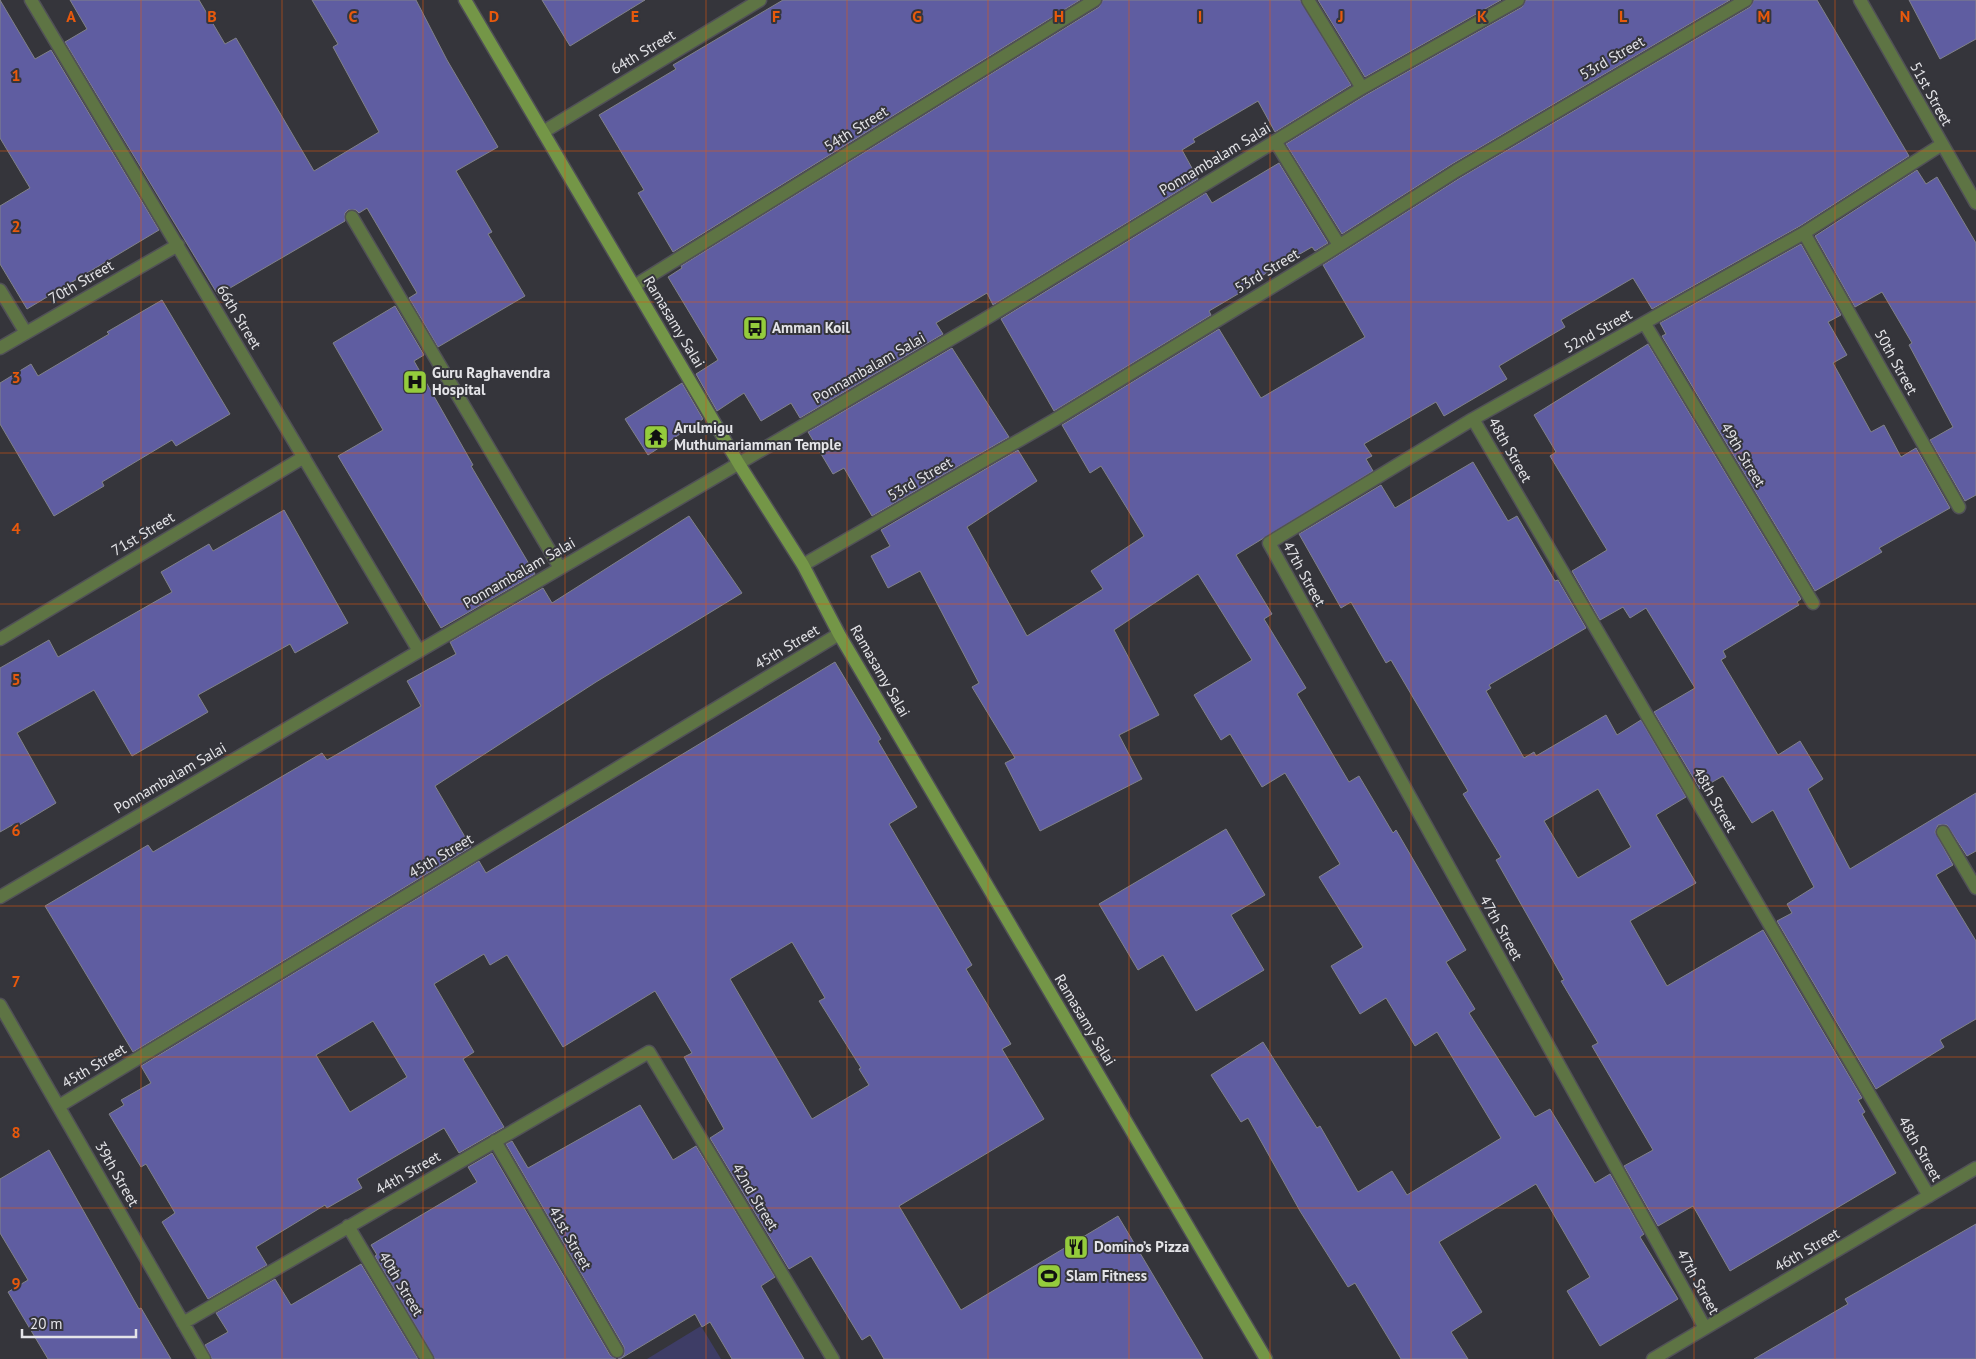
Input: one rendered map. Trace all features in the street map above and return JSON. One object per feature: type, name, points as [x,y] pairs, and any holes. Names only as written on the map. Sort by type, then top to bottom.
[{"type":"street","name":"66th Street","points":[[31,0],[420,651]]},
{"type":"street","name":"Ramasamy Salai","points":[[465,0],[739,464],[803,566],[839,634],[1266,1359]]},
{"type":"street","name":"64th Street","points":[[543,132],[760,0]]},
{"type":"street","name":"54th Street","points":[[634,286],[1095,0]]},
{"type":"street","points":[[1308,0],[1362,88]]},
{"type":"street","name":"Ponnambalam Salai","points":[[0,897],[990,316],[1362,88],[1518,0]]},
{"type":"street","name":"53rd Street","points":[[803,566],[1056,419],[1549,114],[1746,0]]},
{"type":"street","name":"51st Street","points":[[1860,0],[1941,145],[1976,203]]},
{"type":"street","points":[[1275,141],[1339,245]]},
{"type":"street","name":"52nd Street","points":[[1269,543],[1473,420],[1804,233],[1941,145]]},
{"type":"street","points":[[352,217],[560,568]]},
{"type":"street","name":"50th Street","points":[[1804,233],[1959,507]]},
{"type":"street","name":"70th Street","points":[[0,348],[178,246]]},
{"type":"street","points":[[0,290],[26,333]]},
{"type":"street","name":"49th Street","points":[[1645,324],[1813,603]]},
{"type":"street","name":"48th Street","points":[[1473,420],[1930,1196]]},
{"type":"street","name":"71st Street","points":[[0,639],[304,457]]},
{"type":"street","name":"47th Street","points":[[1269,543],[1705,1328]]},
{"type":"street","name":"45th Street","points":[[60,1106],[839,634]]},
{"type":"street","points":[[1943,832],[1976,888]]},
{"type":"street","name":"39th Street","points":[[0,1005],[60,1106],[204,1359]]},
{"type":"street","name":"44th Street","points":[[183,1323],[650,1052]]},
{"type":"street","name":"42nd Street","points":[[650,1052],[833,1359]]},
{"type":"street","name":"41st Street","points":[[495,1141],[617,1351]]},
{"type":"street","name":"46th Street","points":[[1654,1359],[1976,1168]]},
{"type":"street","name":"40th Street","points":[[348,1226],[427,1359]]},
{"type":"shaded area","points":[[701,1326],[721,1359],[647,1359]]},
{"type":"building","points":[[0,0],[35,59],[51,50],[159,230],[27,309],[0,264],[0,206],[30,188],[0,138]]},
{"type":"building","points":[[70,0],[199,0],[225,44],[236,38],[314,171],[379,132],[333,47],[338,44],[312,0],[416,0],[447,60],[498,147],[456,171],[492,232],[488,234],[525,296],[438,347],[409,298],[417,293],[367,208],[359,213],[356,210],[348,210],[345,213],[345,221],[218,295],[65,42],[87,29]]},
{"type":"building","points":[[542,0],[645,0],[570,46]]},
{"type":"building","points":[[783,0],[1080,0],[673,252],[638,193],[644,190],[599,115],[676,69],[673,65]]},
{"type":"building","points":[[1103,0],[1300,0],[1351,85],[1275,132],[1258,101],[1193,139],[1195,142],[1182,150],[1198,179],[993,305],[987,293],[936,323],[943,334],[800,418],[791,403],[761,421],[744,393],[717,411],[696,374],[718,360],[668,277],[682,268],[681,266],[1099,7]]},
{"type":"building","points":[[1318,0],[1501,0],[1365,77]]},
{"type":"building","points":[[1526,0],[1730,0],[1452,164],[1342,234],[1286,144],[1366,95],[1522,7]]},
{"type":"building","points":[[1754,0],[1817,0],[1909,156],[1800,226],[1652,309],[1633,278],[1561,320],[1565,327],[1499,366],[1507,379],[1444,416],[1436,402],[1364,444],[1372,456],[1366,459],[1373,471],[1236,555],[1272,614],[1264,619],[1306,688],[1297,694],[1349,782],[1359,776],[1393,833],[1396,830],[1466,950],[1446,962],[1475,1009],[1469,1013],[1535,1117],[1550,1109],[1595,1183],[1610,1174],[1644,1234],[1640,1237],[1678,1299],[1600,1346],[1567,1291],[1590,1277],[1536,1184],[1439,1242],[1482,1312],[1451,1332],[1468,1359],[1401,1359],[1355,1283],[1348,1287],[1300,1211],[1248,1118],[1241,1122],[1211,1075],[1263,1042],[1317,1128],[1320,1126],[1358,1192],[1392,1171],[1407,1195],[1501,1138],[1437,1032],[1415,1046],[1386,998],[1360,1014],[1331,966],[1363,947],[1319,877],[1340,864],[1285,773],[1262,787],[1230,734],[1221,740],[1194,695],[1252,660],[1198,574],[1114,630],[1159,715],[1119,735],[1142,779],[1040,831],[1005,763],[1015,758],[972,687],[979,683],[920,571],[888,588],[871,556],[890,546],[881,530],[1018,450],[1037,481],[967,527],[1027,636],[1103,589],[1091,571],[1144,536],[1101,466],[1090,473],[1062,425],[1219,329],[1261,398],[1365,337],[1323,265],[1460,178],[1750,7]]},
{"type":"building","points":[[1909,0],[1976,0],[1976,39],[1940,59]]},
{"type":"building","points":[[1279,163],[1328,243],[1315,251],[1312,247],[1258,278],[1260,281],[1209,311],[1211,315],[1054,411],[1001,319],[1206,193],[1212,203]]},
{"type":"building","points":[[1917,170],[1926,184],[1937,177],[1976,243],[1976,495],[1965,501],[1930,440],[1953,427],[1909,345],[1912,343],[1882,292],[1855,307],[1815,236]]},
{"type":"building","points":[[1801,244],[1841,315],[1828,322],[1847,355],[1833,363],[1871,432],[1884,425],[1901,457],[1916,448],[1950,508],[1879,548],[1882,552],[1815,591],[1662,336],[1666,334],[1660,323]]},
{"type":"building","points":[[162,300],[230,414],[176,446],[172,440],[102,482],[104,486],[54,516],[0,424],[0,383],[31,364],[38,376]]},
{"type":"building","points":[[395,306],[424,355],[414,361],[473,465],[471,466],[535,574],[441,628],[338,456],[383,430],[333,343]]},
{"type":"building","points":[[1648,344],[1801,599],[1797,602],[1799,605],[1723,651],[1726,657],[1721,660],[1778,755],[1800,741],[1823,779],[1808,789],[1850,869],[1976,793],[1976,851],[1967,856],[1947,825],[1938,825],[1935,832],[1953,865],[1936,875],[1976,941],[1976,1019],[1940,1040],[1944,1047],[1876,1089],[1777,921],[1792,913],[1787,904],[1814,887],[1773,810],[1752,823],[1723,776],[1700,789],[1654,712],[1695,688],[1646,608],[1630,618],[1623,607],[1600,620],[1572,571],[1607,550],[1550,456],[1556,452],[1534,415]]},
{"type":"building","points":[[952,348],[1009,437],[872,516],[844,468],[833,474],[808,432]]},
{"type":"building","name":"Arulmigu Muthumariamman Temple","points":[[682,383],[703,419],[648,455],[625,419]]},
{"type":"building","points":[[1473,462],[1508,521],[1517,516],[1555,581],[1558,580],[1586,628],[1489,685],[1491,688],[1486,691],[1524,758],[1534,752],[1536,756],[1606,715],[1617,735],[1641,720],[1686,797],[1656,815],[1696,883],[1630,921],[1667,986],[1763,930],[1862,1098],[1858,1100],[1865,1112],[1862,1114],[1896,1173],[1730,1271],[1693,1206],[1658,1226],[1624,1166],[1653,1150],[1592,1046],[1598,1043],[1561,981],[1564,980],[1496,860],[1501,857],[1463,794],[1468,791],[1391,660],[1386,663],[1351,602],[1341,608],[1299,534],[1381,485],[1395,508]],"holes":[[[1598,789],[1631,847],[1578,878],[1544,821]]]},
{"type":"building","points":[[284,510],[348,623],[295,653],[290,644],[198,695],[208,712],[132,756],[94,690],[17,733],[56,803],[16,827],[14,824],[0,832],[0,668],[49,640],[58,657],[172,592],[161,572],[209,544],[213,551]]},
{"type":"building","points":[[689,516],[742,593],[596,682],[435,786],[471,847],[133,1052],[45,906],[148,845],[153,852],[322,753],[327,760],[421,706],[407,681],[456,654],[450,642],[543,588],[552,603]]},
{"type":"building","points":[[835,662],[881,739],[878,741],[917,807],[889,824],[972,965],[966,969],[1011,1044],[1002,1049],[1044,1119],[899,1206],[961,1310],[1118,1216],[1203,1359],[884,1359],[870,1335],[862,1340],[811,1256],[789,1269],[710,1138],[724,1129],[684,1057],[692,1053],[655,991],[563,1047],[507,955],[490,965],[484,954],[434,984],[474,1052],[463,1059],[504,1127],[459,1153],[444,1128],[357,1179],[362,1188],[327,1208],[325,1205],[256,1247],[267,1265],[208,1299],[162,1222],[175,1213],[146,1164],[141,1167],[109,1114],[124,1105],[121,1100],[151,1083],[141,1066],[479,861],[486,873]],"holes":[[[792,942],[825,998],[819,1001],[861,1068],[859,1069],[869,1085],[812,1119],[730,979]],[[373,1021],[407,1077],[350,1112],[316,1055]]]},
{"type":"building","points":[[1226,829],[1265,895],[1231,915],[1264,970],[1196,1011],[1163,955],[1138,970],[1099,904]]},
{"type":"building","points":[[640,1105],[673,1160],[696,1146],[775,1277],[761,1286],[804,1359],[732,1359],[710,1322],[702,1327],[695,1314],[618,1359],[624,1355],[624,1347],[506,1144],[512,1141],[528,1168]]},
{"type":"building","points":[[49,1150],[139,1309],[141,1308],[171,1359],[48,1359],[8,1292],[28,1280],[0,1233],[0,1179]]},
{"type":"building","points":[[492,1153],[610,1355],[616,1359],[435,1359],[375,1256],[377,1255],[371,1245],[477,1182],[468,1167]]},
{"type":"building","points":[[1976,1224],[1976,1359],[1754,1359],[1848,1304],[1845,1299]]},
{"type":"building","points":[[361,1264],[418,1359],[212,1359],[205,1345],[228,1332],[216,1313],[275,1279],[291,1305]]},
{"type":"place","name":"Amman Koil","points":[[755,328]]},
{"type":"place","name":"Guru Raghavendra Hospital","points":[[415,382]]},
{"type":"place","name":"Arulmigu Muthumariamman Temple","points":[[656,437]]},
{"type":"place","name":"Domino’s Pizza","points":[[1076,1247]]},
{"type":"place","name":"Slam Fitness","points":[[1049,1276]]}]
